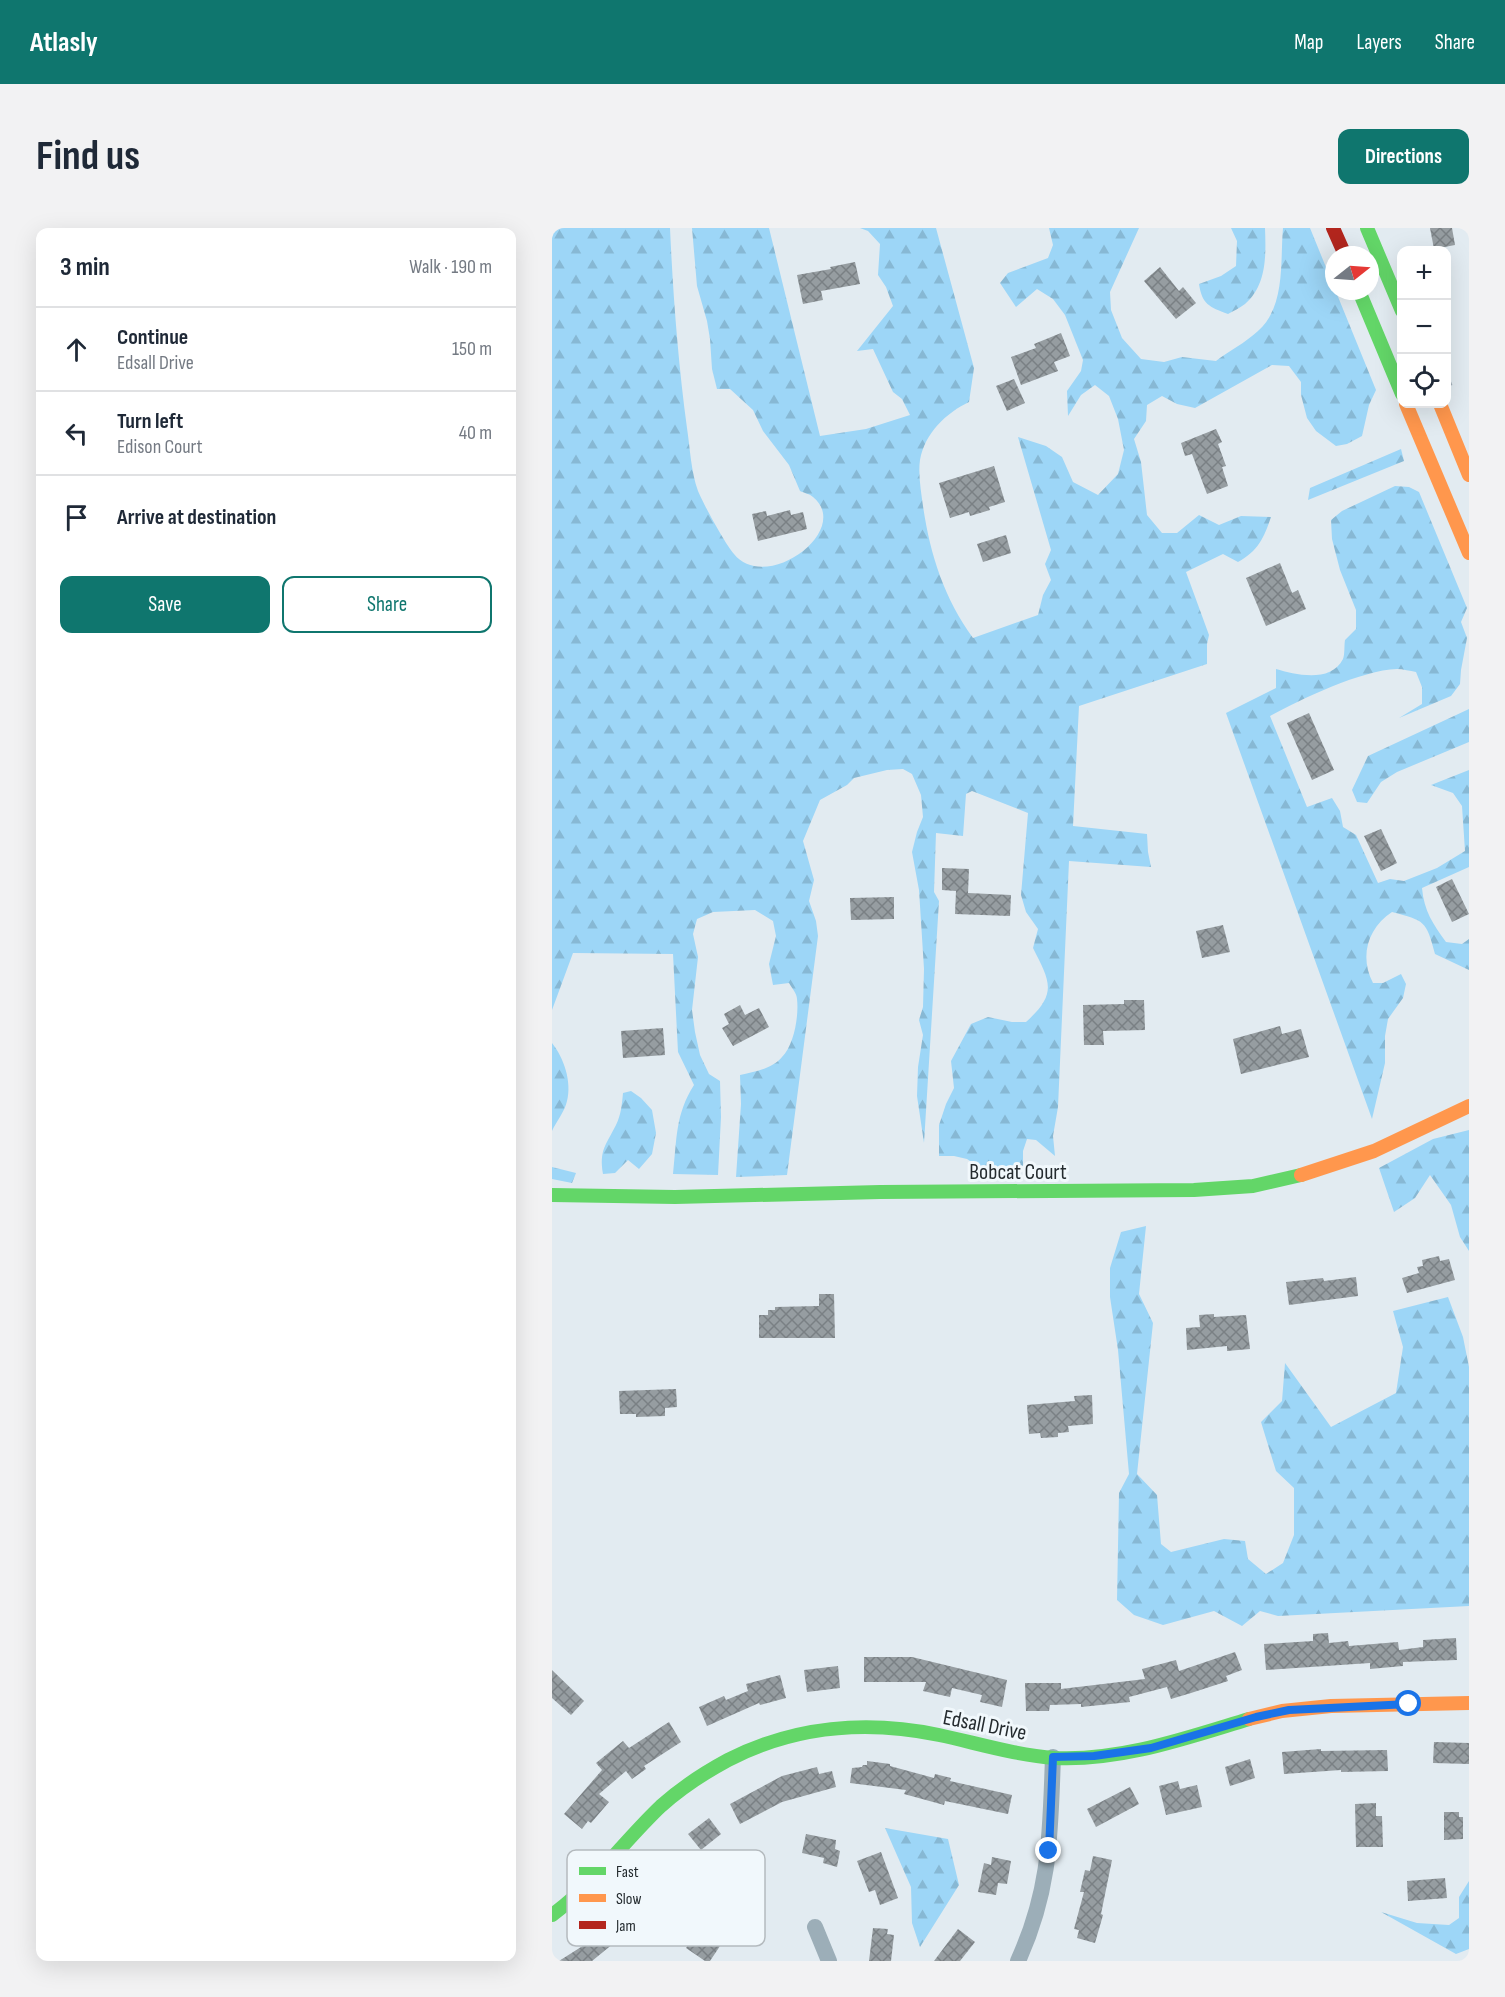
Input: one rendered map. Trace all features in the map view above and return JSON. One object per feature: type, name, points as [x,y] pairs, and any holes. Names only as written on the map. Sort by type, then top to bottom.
[{"type":"street","points":[[1334,228],[1341,246]]},
{"type":"street","points":[[1367,228],[1397,301]]},
{"type":"street","points":[[1363,300],[1397,384]]},
{"type":"street","points":[[1408,408],[1469,553]]},
{"type":"street","points":[[1442,408],[1469,475]]},
{"type":"street","name":"Bobcat Court","points":[[552,1196],[1067,1192],[1236,1188],[1272,1183],[1341,1163],[1418,1131],[1469,1106]]},
{"type":"street","name":"Edsall Drive","points":[[621,1850],[660,1807],[706,1773],[736,1757],[774,1742],[824,1729],[895,1728],[999,1749],[1053,1757],[1094,1756],[1151,1748],[1256,1717],[1289,1710],[1469,1703]]},
{"type":"street","points":[[1018,1961],[1037,1914],[1044,1883],[1049,1851],[1053,1757]]},
{"type":"street","name":"Edsall Drive","points":[[552,1915],[567,1902]]},
{"type":"street","points":[[815,1927],[829,1961]]},
{"type":"green space","points":[[552,228],[670,228],[678,353],[696,484],[709,514],[734,554],[748,564],[765,567],[784,562],[801,553],[814,540],[822,525],[822,511],[813,497],[800,491],[789,465],[763,431],[753,410],[730,389],[717,389],[712,369],[707,321],[697,286],[692,228],[769,228],[820,436],[866,429],[910,415],[902,399],[893,392],[873,349],[857,351],[893,306],[886,287],[878,275],[880,244],[868,231],[860,228],[936,228],[974,368],[969,402],[945,418],[927,441],[920,460],[920,483],[934,558],[946,591],[973,638],[1038,615],[1043,595],[1051,580],[1045,564],[1051,550],[1018,437],[1046,446],[1062,457],[1073,482],[1098,495],[1118,474],[1124,450],[1118,419],[1109,396],[1095,385],[1081,395],[1068,416],[1067,391],[1081,371],[1083,360],[1065,315],[1053,299],[1037,289],[1016,307],[1000,283],[1008,273],[1048,258],[1053,245],[1049,228],[1139,228],[1110,292],[1111,310],[1122,338],[1141,359],[1164,362],[1182,357],[1216,361],[1248,339],[1267,321],[1273,309],[1280,282],[1283,228],[1310,228],[1325,265],[1325,300],[1339,300],[1376,390],[1369,405],[1362,436],[1347,444],[1336,446],[1316,431],[1307,418],[1301,395],[1301,382],[1289,366],[1272,365],[1195,408],[1177,404],[1162,396],[1147,405],[1146,421],[1134,439],[1141,462],[1147,515],[1162,533],[1177,533],[1199,515],[1219,525],[1241,516],[1271,517],[1259,543],[1245,558],[1238,562],[1223,554],[1186,572],[1209,635],[1207,664],[1079,706],[1073,826],[1147,834],[1151,867],[1069,861],[1058,1107],[1053,1136],[1055,1156],[1036,1140],[1027,1139],[1023,1151],[1023,1170],[979,1167],[967,1159],[939,1156],[939,1125],[954,1088],[951,1061],[971,1024],[988,1017],[1012,1022],[1026,1022],[1043,1003],[1048,987],[1044,970],[1033,948],[1038,929],[1026,912],[1021,895],[1028,813],[972,791],[966,794],[963,836],[936,833],[934,892],[939,901],[924,1143],[917,1096],[918,1067],[923,1035],[919,1020],[923,1007],[924,969],[919,890],[912,852],[923,817],[921,795],[912,774],[903,769],[887,770],[854,778],[847,785],[820,800],[803,841],[814,880],[809,901],[818,936],[787,1175],[736,1177],[741,1104],[740,1075],[762,1069],[778,1061],[790,1045],[796,1022],[797,999],[793,989],[789,983],[773,985],[769,964],[776,936],[773,921],[755,910],[713,912],[697,919],[693,934],[698,957],[692,1010],[695,1032],[700,1055],[709,1074],[720,1081],[718,1175],[673,1174],[680,1117],[694,1085],[678,1052],[673,954],[573,953],[552,1010]]},
{"type":"green space","points":[[1231,228],[1265,228],[1265,249],[1264,269],[1258,288],[1245,304],[1228,314],[1204,300],[1199,284],[1221,276],[1236,266],[1237,241]]},
{"type":"green space","points":[[1401,449],[1404,461],[1308,500],[1310,488]]},
{"type":"green space","points":[[1395,486],[1409,487],[1419,492],[1467,608],[1461,622],[1467,638],[1460,684],[1451,696],[1399,718],[1422,704],[1422,687],[1416,672],[1399,669],[1383,671],[1332,686],[1270,716],[1307,807],[1332,798],[1340,811],[1343,827],[1356,835],[1378,883],[1390,879],[1404,881],[1437,868],[1465,851],[1462,806],[1453,793],[1431,785],[1469,770],[1469,867],[1422,888],[1430,917],[1446,942],[1462,944],[1469,939],[1469,970],[1435,954],[1426,928],[1418,920],[1392,912],[1377,926],[1368,943],[1367,953],[1369,973],[1373,983],[1383,983],[1401,974],[1406,984],[1403,998],[1388,1019],[1385,1036],[1385,1063],[1372,1119],[1226,713],[1276,688],[1276,669],[1303,675],[1322,674],[1337,667],[1343,659],[1345,640],[1356,629],[1356,610],[1340,570],[1332,539],[1331,520],[1342,511]]},
{"type":"green space","points":[[1469,709],[1469,742],[1397,772],[1381,782],[1367,803],[1357,802],[1352,790],[1368,756]]},
{"type":"green space","points":[[552,1043],[560,1056],[568,1078],[568,1094],[566,1105],[552,1131]]},
{"type":"green space","points":[[631,1091],[652,1110],[656,1133],[652,1154],[639,1169],[628,1160],[615,1173],[603,1174],[604,1148],[619,1117],[623,1093]]},
{"type":"green space","points":[[1469,1130],[1469,1251],[1460,1237],[1451,1205],[1430,1175],[1415,1198],[1394,1212],[1379,1168],[1433,1139]]},
{"type":"green space","points":[[552,1167],[576,1173],[572,1183],[552,1179]]},
{"type":"green space","points":[[1146,1226],[1139,1294],[1153,1323],[1137,1474],[1157,1495],[1161,1544],[1171,1552],[1224,1539],[1245,1541],[1248,1559],[1266,1574],[1283,1563],[1294,1535],[1294,1488],[1276,1471],[1261,1422],[1282,1401],[1285,1363],[1331,1427],[1396,1393],[1403,1347],[1393,1311],[1448,1297],[1463,1337],[1469,1367],[1469,1606],[1278,1616],[1260,1611],[1242,1626],[1214,1611],[1163,1625],[1134,1615],[1117,1600],[1119,1493],[1129,1474],[1118,1350],[1110,1297],[1110,1268],[1121,1232]]},
{"type":"green space","points":[[885,1828],[948,1839],[959,1885],[920,1947],[912,1923],[911,1887]]},
{"type":"green space","points":[[1469,1881],[1469,1949],[1456,1954],[1381,1912],[1417,1923],[1449,1925],[1459,1918],[1459,1897]]},
{"type":"building","points":[[1430,228],[1452,228],[1455,245],[1433,246]]},
{"type":"building","points":[[855,262],[860,284],[821,291],[823,300],[803,304],[797,275]]},
{"type":"building","points":[[1160,267],[1179,291],[1183,287],[1196,303],[1176,319],[1144,281]]},
{"type":"building","points":[[1061,333],[1070,356],[1054,362],[1058,371],[1021,385],[1011,357],[1036,348],[1034,344]]},
{"type":"building","points":[[1014,379],[1025,403],[1007,411],[996,386]]},
{"type":"building","points":[[1216,429],[1222,442],[1218,444],[1226,466],[1222,467],[1228,486],[1207,494],[1192,454],[1185,456],[1181,443]]},
{"type":"building","points":[[994,466],[1005,502],[989,507],[990,510],[970,516],[969,512],[950,518],[939,483]]},
{"type":"building","points":[[790,510],[791,515],[803,512],[807,529],[758,541],[752,514],[766,511],[767,516]]},
{"type":"building","points":[[1006,535],[1011,553],[983,562],[977,544]]},
{"type":"building","points":[[1280,563],[1292,593],[1298,590],[1306,609],[1266,626],[1246,578]]},
{"type":"building","points":[[1309,713],[1334,770],[1312,780],[1287,723]]},
{"type":"building","points":[[1381,829],[1397,863],[1381,871],[1364,836]]},
{"type":"building","points":[[942,868],[969,869],[968,893],[1011,895],[1010,916],[955,914],[956,891],[942,890]]},
{"type":"building","points":[[1452,879],[1469,914],[1452,922],[1436,887]]},
{"type":"building","points":[[894,897],[894,919],[851,920],[850,898]]},
{"type":"building","points":[[1223,925],[1230,952],[1202,958],[1196,931]]},
{"type":"building","points":[[1124,1000],[1144,1000],[1145,1030],[1103,1031],[1104,1045],[1084,1045],[1083,1005],[1124,1004]]},
{"type":"building","points":[[740,1005],[745,1015],[759,1008],[769,1027],[733,1046],[722,1028],[729,1024],[724,1014]]},
{"type":"building","points":[[1280,1026],[1282,1034],[1301,1029],[1309,1057],[1241,1074],[1233,1039]]},
{"type":"building","points":[[663,1028],[665,1055],[623,1058],[621,1031]]},
{"type":"building","points":[[1439,1256],[1440,1261],[1449,1259],[1455,1280],[1407,1293],[1402,1278],[1419,1273],[1417,1267],[1423,1266],[1422,1260]]},
{"type":"building","points":[[1356,1277],[1358,1296],[1289,1305],[1286,1282]]},
{"type":"building","points":[[819,1294],[834,1294],[835,1338],[759,1338],[759,1315],[768,1315],[768,1310],[775,1310],[775,1307],[819,1306]]},
{"type":"building","points":[[1214,1314],[1214,1317],[1246,1315],[1250,1349],[1227,1351],[1227,1346],[1187,1350],[1186,1328],[1200,1327],[1199,1315]]},
{"type":"building","points":[[676,1389],[677,1407],[665,1408],[665,1416],[636,1417],[636,1414],[620,1414],[619,1391]]},
{"type":"building","points":[[1092,1395],[1093,1424],[1068,1426],[1069,1432],[1058,1433],[1058,1437],[1041,1438],[1040,1433],[1029,1434],[1027,1405],[1075,1401],[1074,1396]]},
{"type":"building","points":[[1328,1633],[1329,1643],[1348,1641],[1349,1646],[1398,1642],[1399,1650],[1423,1647],[1423,1640],[1456,1638],[1457,1660],[1403,1662],[1403,1666],[1370,1669],[1370,1663],[1266,1670],[1264,1644],[1313,1641],[1313,1634]]},
{"type":"building","points":[[1235,1652],[1242,1670],[1226,1676],[1228,1681],[1171,1699],[1167,1687],[1129,1697],[1130,1702],[1081,1707],[1081,1704],[1050,1705],[1049,1711],[1026,1711],[1025,1683],[1061,1683],[1061,1689],[1145,1679],[1142,1669],[1176,1660],[1179,1671]]},
{"type":"building","points":[[864,1657],[912,1657],[1007,1680],[1002,1707],[980,1702],[982,1695],[952,1688],[950,1697],[923,1691],[926,1682],[864,1682]]},
{"type":"building","points":[[838,1666],[840,1688],[807,1692],[804,1670]]},
{"type":"building","points":[[552,1670],[584,1701],[571,1715],[552,1698]]},
{"type":"building","points":[[780,1675],[786,1698],[760,1705],[759,1703],[707,1726],[699,1707],[724,1696],[726,1700],[748,1691],[746,1684]]},
{"type":"building","points":[[669,1722],[681,1742],[644,1766],[646,1769],[632,1779],[626,1771],[599,1794],[609,1802],[591,1823],[588,1821],[582,1829],[564,1814],[602,1770],[596,1763],[623,1741],[629,1748]]},
{"type":"building","points":[[1434,1742],[1469,1743],[1469,1764],[1433,1763]]},
{"type":"building","points":[[1321,1749],[1321,1751],[1387,1750],[1388,1771],[1341,1772],[1341,1770],[1284,1774],[1282,1752]]},
{"type":"building","points":[[1250,1759],[1255,1778],[1230,1786],[1225,1767]]},
{"type":"building","points":[[867,1761],[890,1764],[890,1766],[934,1778],[935,1774],[951,1778],[950,1781],[1012,1795],[1008,1814],[945,1801],[944,1805],[904,1794],[906,1790],[850,1783],[852,1768],[867,1765]]},
{"type":"building","points":[[817,1767],[819,1774],[832,1771],[836,1787],[782,1802],[740,1824],[730,1804],[782,1776]]},
{"type":"building","points":[[1178,1781],[1180,1789],[1197,1785],[1202,1807],[1166,1815],[1159,1786]]},
{"type":"building","points":[[1130,1787],[1139,1804],[1096,1827],[1087,1809]]},
{"type":"building","points":[[1376,1803],[1376,1816],[1382,1816],[1383,1847],[1356,1847],[1355,1804]]},
{"type":"building","points":[[1444,1812],[1459,1812],[1459,1817],[1463,1817],[1463,1839],[1444,1840]]},
{"type":"building","points":[[709,1818],[721,1834],[701,1850],[688,1834]]},
{"type":"building","points":[[806,1834],[836,1840],[835,1849],[840,1851],[837,1867],[823,1863],[824,1858],[802,1853]]},
{"type":"building","points":[[881,1852],[898,1898],[880,1905],[875,1890],[869,1892],[857,1861]]},
{"type":"building","points":[[1093,1856],[1112,1860],[1101,1914],[1103,1915],[1095,1943],[1077,1938],[1079,1930],[1074,1929],[1084,1892],[1080,1892],[1085,1870],[1090,1871]]},
{"type":"building","points":[[992,1857],[1011,1861],[1007,1884],[998,1883],[996,1895],[978,1892],[984,1863],[991,1865]]},
{"type":"building","points":[[1445,1878],[1447,1898],[1408,1901],[1407,1881]]},
{"type":"building","points":[[873,1928],[888,1929],[887,1934],[894,1935],[891,1961],[869,1961]]},
{"type":"building","points":[[958,1929],[975,1942],[960,1961],[934,1961]]},
{"type":"building","points":[[583,1946],[610,1946],[592,1961],[559,1961]]},
{"type":"building","points":[[687,1946],[720,1946],[710,1961],[705,1961],[686,1948]]},
{"type":"traffic: fast","points":[[1367,228],[1397,300]]},
{"type":"traffic: fast","points":[[1363,300],[1397,382]]},
{"type":"traffic: fast","points":[[552,1195],[675,1197],[880,1192],[1194,1190],[1253,1186],[1301,1175]]},
{"type":"traffic: fast","points":[[619,1850],[661,1806],[702,1776],[728,1760],[753,1749],[805,1733],[858,1727],[912,1730],[1025,1754],[1055,1758],[1080,1758],[1153,1747],[1249,1719]]},
{"type":"traffic: fast","points":[[552,1915],[567,1903]]},
{"type":"traffic: slow","points":[[1408,408],[1469,553]]},
{"type":"traffic: slow","points":[[1442,408],[1469,475]]},
{"type":"traffic: slow","points":[[1301,1175],[1374,1151],[1469,1106]]},
{"type":"traffic: slow","points":[[1249,1719],[1282,1711],[1331,1706],[1469,1703]]},
{"type":"traffic: jam","points":[[1333,228],[1341,246]]},
{"type":"route","points":[[1049,1851],[1053,1757],[1075,1758],[1151,1748],[1256,1717],[1289,1710],[1409,1704]]}]
